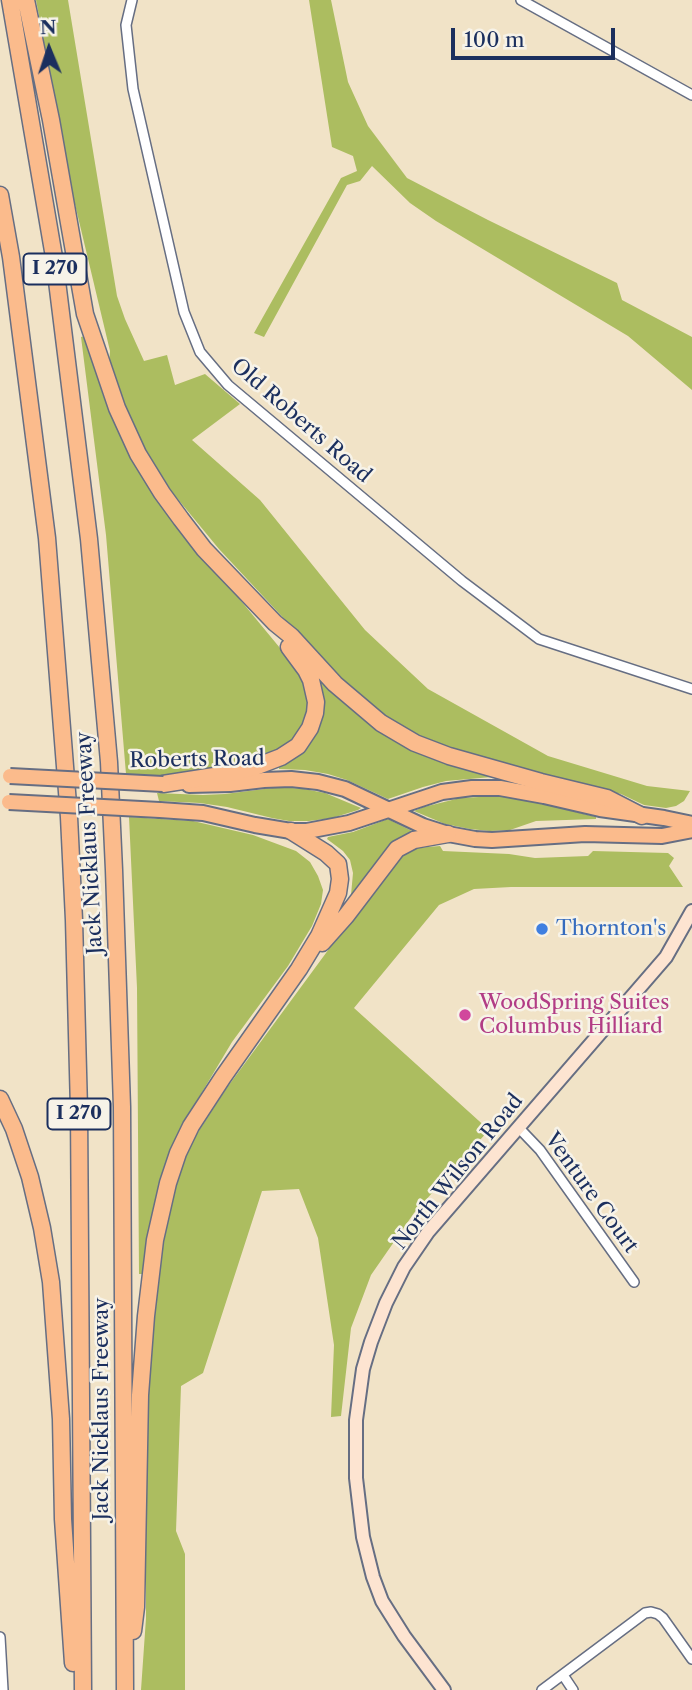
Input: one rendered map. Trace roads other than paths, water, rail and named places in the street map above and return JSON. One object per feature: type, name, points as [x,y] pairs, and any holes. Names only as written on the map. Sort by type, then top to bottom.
[{"type":"highway","name":"Jack Nicklaus Freeway","points":[[10,0],[55,270],[89,539],[109,762],[122,1107],[125,1690]]},
{"type":"highway","points":[[26,0],[51,120],[85,314],[117,408],[138,454],[181,519],[204,549],[275,623],[291,636],[335,684],[381,723],[415,743],[449,757],[607,797],[642,816]]},
{"type":"highway","name":"Jack Nicklaus Freeway","points":[[0,195],[47,538],[69,817],[79,1109],[83,1690]]},
{"type":"highway","points":[[163,784],[255,767],[289,753],[304,738],[315,713],[314,688],[306,670],[285,642],[275,623]]},
{"type":"highway","points":[[125,1690],[136,1607],[140,1395],[146,1317],[155,1240],[168,1183],[191,1126],[319,936],[333,907],[341,879],[338,864],[332,858],[291,831]]},
{"type":"highway","points":[[299,969],[346,916],[397,849],[414,840],[447,834]]},
{"type":"highway","points":[[0,1099],[14,1129],[30,1177],[51,1282],[75,1690]]},
{"type":"main road","name":"Roberts Road","points":[[5,776],[163,784],[230,784],[291,779],[318,782],[345,789],[423,826],[447,834],[492,840],[585,834],[662,836],[692,827]]},
{"type":"main road","name":"Roberts Road","points":[[5,802],[204,813],[255,825],[307,831],[335,827],[442,792],[500,788],[600,809],[664,818],[692,827]]},
{"type":"main road","name":"North Wilson Road","points":[[444,1690],[394,1622],[382,1601],[363,1537],[356,1478],[356,1420],[363,1369],[380,1315],[404,1267],[428,1232],[667,957],[692,911]]},
{"type":"street","name":"Old Roberts Road","points":[[132,0],[126,25],[133,89],[184,312],[200,352],[228,385],[462,581],[539,639],[692,689]]},
{"type":"street","points":[[521,0],[692,95]]},
{"type":"street","name":"Venture Court","points":[[518,1127],[540,1150],[634,1282]]},
{"type":"street","points":[[542,1690],[645,1613],[651,1612],[663,1618],[692,1659]]},
{"type":"street","points":[[0,1637],[3,1690]]},
{"type":"street","points":[[563,1675],[573,1690]]},
{"type":"place","name":"Thornton's","points":[[542,929]]},
{"type":"place","name":"WoodSpring Suites Columbus Hilliard","points":[[465,1015]]}]
